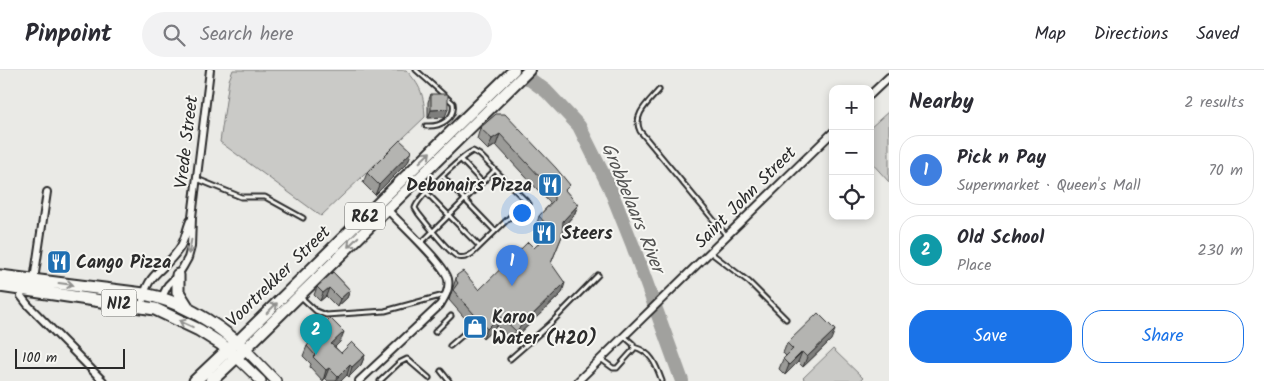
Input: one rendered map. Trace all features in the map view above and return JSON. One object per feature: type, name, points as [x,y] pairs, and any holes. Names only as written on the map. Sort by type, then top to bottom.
[{"type":"highway","points":[[178,275],[178,292],[189,310]]},
{"type":"highway","name":"N12","points":[[0,276],[162,297],[189,310],[236,349]]},
{"type":"highway","name":"N12","points":[[0,286],[155,309],[236,349]]},
{"type":"highway","name":"Voortrekker Street","points":[[195,381],[236,349]]},
{"type":"highway","name":"Voortrekker Street","points":[[211,381],[236,349]]},
{"type":"main road","name":"Voortrekker Street","points":[[497,94],[514,70]]},
{"type":"main road","name":"Voortrekker Street","points":[[236,349],[497,94],[529,70]]},
{"type":"main road","name":"Voortrekker Street","points":[[236,349],[299,295],[383,205]]},
{"type":"main road","points":[[236,349],[261,381]]},
{"type":"main road","points":[[236,349],[276,381]]},
{"type":"street","name":"Vrede Street","points":[[155,309],[168,285],[178,275],[188,258],[191,247],[196,179],[210,70]]},
{"type":"street","points":[[874,91],[889,77]]},
{"type":"street","name":"Saint John Street","points":[[624,337],[829,136]]},
{"type":"street","points":[[47,192],[34,280],[30,285],[21,289],[21,296],[103,381]]},
{"type":"street","points":[[359,381],[440,305],[446,295],[448,282],[442,267],[383,205]]},
{"type":"street","name":"Vrede Street","points":[[142,306],[148,282],[180,248],[192,217]]},
{"type":"street","points":[[578,381],[624,337]]},
{"type":"lane","points":[[416,70],[453,103],[454,107],[448,119],[440,126],[426,126]]},
{"type":"lane","points":[[660,90],[638,118],[640,131],[726,235]]},
{"type":"lane","points":[[514,213],[468,257],[458,257],[433,231],[415,208],[426,192],[473,151],[480,155],[529,204]]},
{"type":"lane","points":[[461,160],[482,182]]},
{"type":"lane","points":[[420,244],[495,170]]},
{"type":"lane","points":[[443,177],[495,231]]},
{"type":"lane","points":[[196,179],[241,197],[265,197],[303,218]]},
{"type":"lane","points":[[426,192],[480,246]]},
{"type":"lane","points":[[710,252],[749,282],[786,319]]},
{"type":"lane","points":[[510,359],[549,325],[598,275]]},
{"type":"lane","points":[[299,295],[316,311],[326,316],[385,311],[446,295]]},
{"type":"lane","points":[[435,332],[451,316]]},
{"type":"lane","points":[[450,346],[466,332]]},
{"type":"lane","points":[[624,337],[634,347],[654,359],[662,381]]},
{"type":"lane","points":[[601,359],[615,369],[634,347]]},
{"type":"lane","points":[[380,381],[399,363],[407,359],[429,378]]},
{"type":"lane","points":[[441,371],[449,381]]},
{"type":"shaded area","points":[[233,70],[406,70],[421,91],[425,117],[321,216],[220,142],[229,80]]},
{"type":"shaded area","points":[[889,111],[889,182],[874,165],[874,124]]},
{"type":"shaded area","points":[[833,349],[863,378],[860,381],[806,381],[803,378]]},
{"type":"building","points":[[431,94],[448,94],[448,109],[431,110]]},
{"type":"building","points":[[496,114],[505,114],[556,168],[570,185],[565,190],[578,205],[563,221],[562,236],[551,263],[565,283],[516,331],[500,316],[487,329],[453,290],[458,283],[456,280],[457,275],[463,271],[479,290],[528,242],[534,248],[552,231],[539,216],[554,200],[554,192],[500,134],[492,139],[480,128]]},
{"type":"building","points":[[400,140],[412,151],[379,185],[367,173]]},
{"type":"building","points":[[333,272],[350,290],[340,299],[329,288],[323,293],[317,287]]},
{"type":"building","points":[[818,313],[835,330],[807,357],[802,352],[789,365],[783,359],[793,349],[787,343]]},
{"type":"building","points":[[330,318],[344,332],[331,344],[341,353],[352,342],[365,355],[352,367],[350,365],[338,377],[329,368],[326,370],[313,357],[315,355],[307,346],[318,334],[316,332]]},
{"type":"waterway","name":"Grobbelaars River","points":[[517,70],[546,91],[579,126],[609,186],[682,381]]},
{"type":"place","name":"Debonairs Pizza","points":[[550,185]]},
{"type":"place","name":"Steers","points":[[544,233]]},
{"type":"place","name":"Cango Pizza","points":[[59,262]]},
{"type":"place","name":"Pick n Pay","points":[[512,286]]},
{"type":"place","name":"Karoo Water (H2O)","points":[[475,327]]},
{"type":"place","name":"Old School","points":[[316,355]]}]
